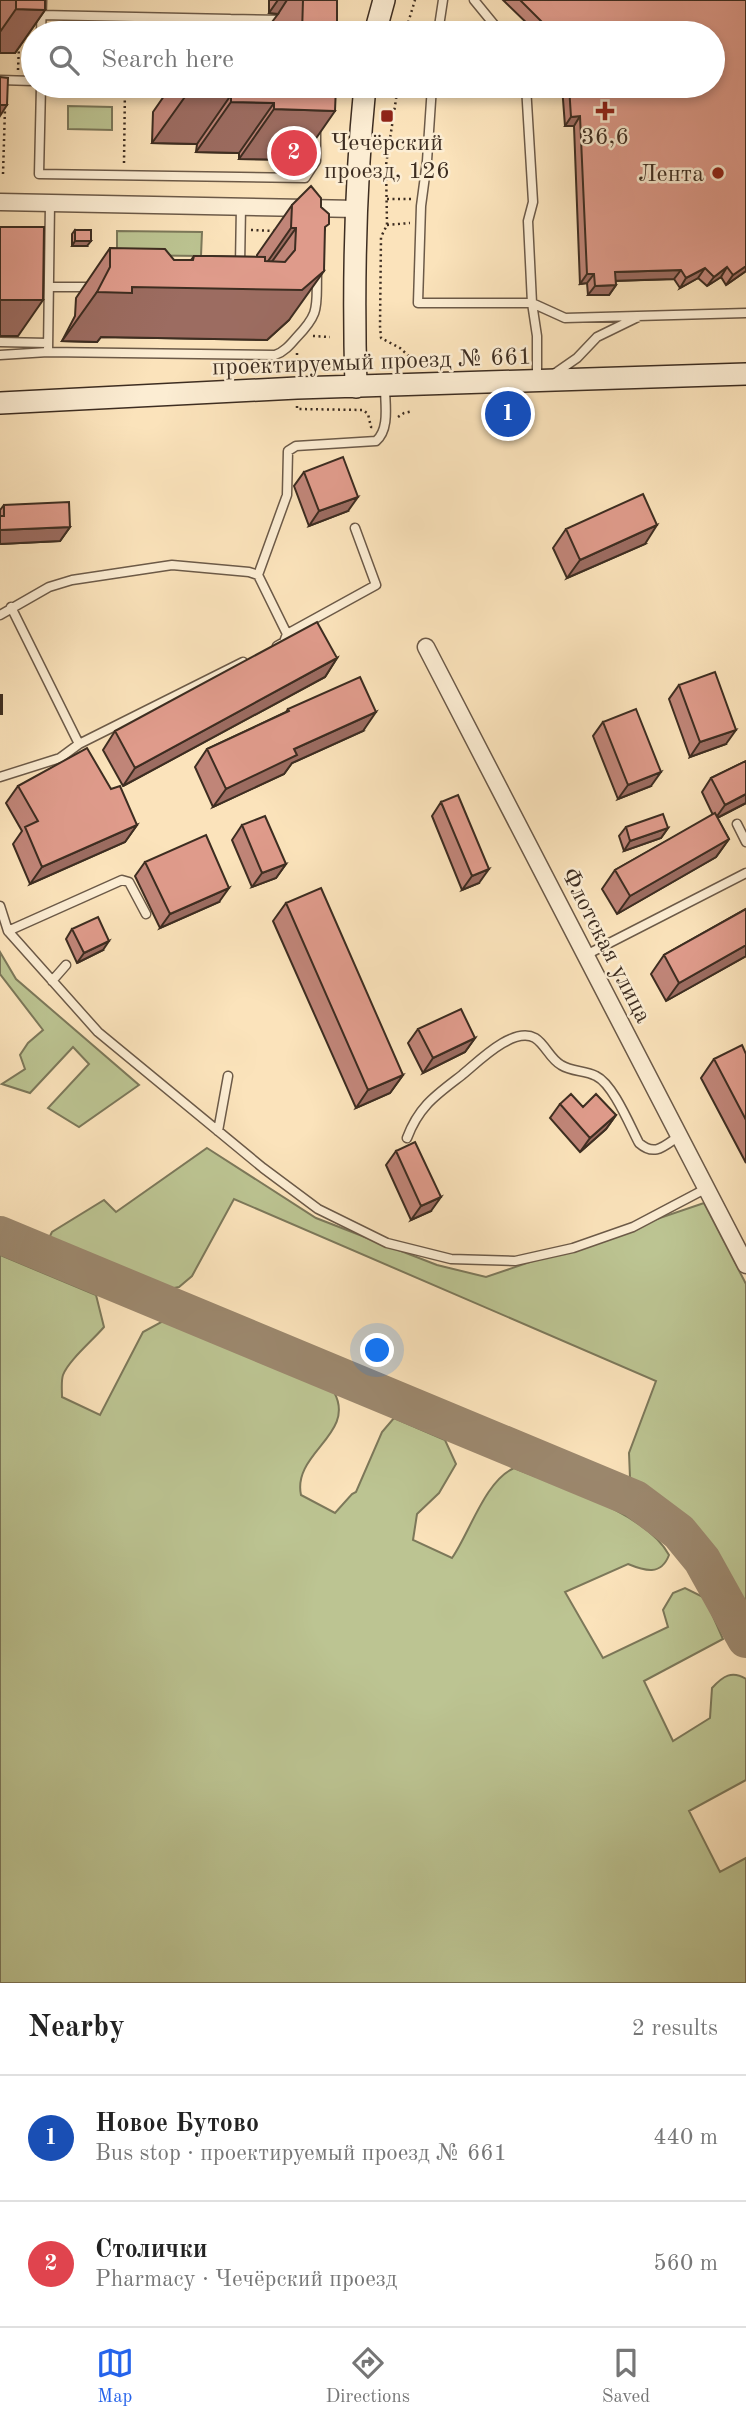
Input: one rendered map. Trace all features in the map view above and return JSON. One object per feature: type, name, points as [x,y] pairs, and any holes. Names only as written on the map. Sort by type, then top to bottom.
[{"type":"main road","points":[[378,21],[384,0]]},
{"type":"main road","points":[[356,387],[358,159],[364,98]]},
{"type":"main road","name":"проектируемый проезд № 661","points":[[0,403],[385,385],[746,374]]},
{"type":"street","points":[[0,202],[357,209]]},
{"type":"street","name":"Флотская улица","points":[[426,647],[746,1265]]},
{"type":"lane","points":[[41,21],[42,0]]},
{"type":"lane","points":[[440,21],[443,0]]},
{"type":"lane","points":[[474,0],[491,21]]},
{"type":"lane","points":[[41,15],[293,20]]},
{"type":"lane","points":[[3,80],[18,81]]},
{"type":"lane","points":[[41,98],[39,174],[305,178],[316,161],[317,123]]},
{"type":"lane","points":[[431,98],[427,161],[416,208],[418,303],[532,303],[565,318],[746,313]]},
{"type":"lane","points":[[527,98],[533,202],[528,221],[532,303],[541,381],[577,358],[597,337],[641,316]]},
{"type":"lane","points":[[48,347],[50,203]]},
{"type":"lane","points":[[239,275],[241,206]]},
{"type":"lane","points":[[0,342],[48,347],[279,354],[314,319],[317,258]]},
{"type":"lane","points":[[49,286],[101,288]]},
{"type":"lane","points":[[0,355],[48,347]]},
{"type":"lane","points":[[258,575],[287,495],[288,451],[296,446],[376,441],[383,436],[385,385]]},
{"type":"lane","points":[[272,648],[284,642],[287,634],[376,585],[355,528]]},
{"type":"lane","points":[[0,615],[49,587],[72,580],[172,565],[258,575],[287,634]]},
{"type":"lane","points":[[10,607],[79,744]]},
{"type":"lane","points":[[0,777],[60,758],[79,744],[247,660]]},
{"type":"lane","points":[[737,824],[746,842]]},
{"type":"lane","points":[[586,955],[746,873]]},
{"type":"lane","points":[[8,931],[122,880],[129,882],[146,914]]},
{"type":"lane","points":[[0,906],[8,931],[99,1032],[218,1131],[318,1209],[387,1243],[451,1259],[515,1261],[573,1248],[633,1227],[708,1188]]},
{"type":"lane","points":[[52,981],[66,965]]},
{"type":"lane","points":[[407,1138],[414,1119],[427,1102],[507,1039],[524,1036],[535,1038],[557,1063],[571,1070],[596,1075],[607,1084],[639,1143],[647,1150],[655,1151],[680,1136]]},
{"type":"lane","points":[[218,1131],[228,1076]]},
{"type":"path","points":[[409,21],[415,0]]},
{"type":"path","points":[[18,81],[19,40]]},
{"type":"path","points":[[3,80],[3,174]]},
{"type":"path","points":[[124,176],[125,98]]},
{"type":"path","points":[[396,98],[386,165],[387,225],[381,237],[381,338],[401,348],[411,358]]},
{"type":"path","points":[[387,199],[412,200],[416,208]]},
{"type":"path","points":[[387,225],[411,223]]},
{"type":"path","points":[[241,230],[283,231]]},
{"type":"path","points":[[311,336],[330,337]]},
{"type":"path","points":[[297,352],[297,373]]},
{"type":"path","points":[[298,406],[297,409],[363,410],[368,414],[371,426],[375,427]]},
{"type":"path","points":[[396,421],[398,416],[413,411]]},
{"type":"green space","points":[[68,106],[112,107],[112,130],[68,129]]},
{"type":"green space","points":[[117,231],[202,232],[201,256],[117,255]]},
{"type":"green space","points":[[0,952],[16,979],[139,1085],[79,1127],[48,1108],[89,1064],[73,1047],[30,1093],[2,1084],[25,1069],[20,1055],[28,1043],[43,1030],[0,974]]},
{"type":"green space","points":[[207,1148],[316,1218],[437,1265],[486,1277],[704,1203],[746,1284],[746,1617],[725,1575],[687,1523],[638,1488],[638,1482],[630,1478],[629,1453],[656,1381],[234,1199],[192,1276],[179,1287],[164,1290],[52,1244],[49,1238],[52,1232],[104,1200],[116,1212]]},
{"type":"green space","points":[[0,1255],[96,1295],[104,1327],[66,1369],[62,1380],[62,1397],[100,1415],[143,1332],[163,1321],[334,1392],[339,1407],[337,1420],[306,1467],[301,1480],[301,1495],[335,1513],[356,1492],[382,1432],[394,1418],[445,1440],[456,1464],[439,1493],[417,1514],[413,1540],[452,1558],[486,1495],[514,1468],[621,1513],[658,1540],[669,1555],[666,1562],[657,1569],[646,1570],[628,1564],[565,1592],[603,1658],[668,1627],[663,1610],[673,1593],[685,1588],[705,1598],[723,1639],[644,1681],[673,1741],[710,1718],[712,1688],[720,1680],[732,1675],[746,1679],[746,1780],[689,1811],[720,1872],[746,1858],[746,1983],[0,1983]]},
{"type":"building","points":[[16,0],[45,0],[45,10],[16,9]]},
{"type":"building","points":[[303,0],[337,0],[337,21],[302,21]]},
{"type":"building","points":[[520,0],[746,0],[746,266],[733,275],[727,267],[714,277],[705,268],[686,278],[681,270],[615,272],[616,285],[595,286],[594,274],[587,274],[580,116],[571,117],[570,98],[725,98],[725,21],[541,21]]},
{"type":"building","points":[[0,77],[8,78],[7,105],[0,105]]},
{"type":"building","points":[[231,98],[336,98],[335,111],[274,109],[274,103],[231,102]]},
{"type":"building","points":[[311,186],[321,198],[321,207],[329,214],[329,224],[325,227],[324,271],[302,290],[132,287],[132,293],[97,292],[110,267],[110,248],[165,249],[174,260],[211,256],[265,257],[265,261],[285,262],[295,250],[296,228],[291,228],[292,205]]},
{"type":"building","points":[[0,227],[44,227],[43,300],[0,300]]},
{"type":"building","points":[[75,230],[91,230],[91,241],[75,241]]},
{"type":"building","points":[[343,457],[358,497],[319,511],[304,472]]},
{"type":"building","points":[[643,494],[657,525],[580,560],[566,529]]},
{"type":"building","points":[[69,502],[70,527],[0,530],[0,516],[4,516],[4,505]]},
{"type":"building","points":[[317,622],[337,658],[135,768],[115,731]]},
{"type":"building","points":[[715,672],[736,730],[700,742],[679,685]]},
{"type":"building","points":[[360,677],[376,712],[294,749],[297,755],[226,789],[207,749]]},
{"type":"building","points":[[2,695],[2,714],[0,714]]},
{"type":"building","points":[[636,709],[661,772],[628,785],[603,722]]},
{"type":"building","points":[[87,748],[111,789],[120,786],[137,825],[42,867],[25,827],[38,821],[18,786]]},
{"type":"building","points":[[746,761],[746,794],[725,805],[711,778]]},
{"type":"building","points":[[458,795],[489,869],[472,876],[441,802]]},
{"type":"building","points":[[715,813],[729,839],[630,896],[615,870]]},
{"type":"building","points":[[663,814],[668,828],[630,841],[626,827]]},
{"type":"building","points":[[265,816],[286,864],[262,873],[242,825]]},
{"type":"building","points":[[206,835],[229,888],[170,914],[145,862]]},
{"type":"building","points":[[321,888],[403,1075],[368,1090],[286,903]]},
{"type":"building","points":[[746,909],[746,945],[679,983],[664,955]]},
{"type":"building","points":[[98,917],[109,941],[84,953],[72,929]]},
{"type":"building","points":[[461,1009],[475,1038],[433,1058],[418,1029]]},
{"type":"building","points":[[742,1045],[746,1054],[746,1120],[714,1059]]},
{"type":"building","points":[[571,1094],[583,1107],[596,1094],[616,1115],[590,1138],[560,1104]]},
{"type":"building","points":[[415,1142],[441,1197],[421,1206],[396,1151]]},
{"type":"taxiway","points":[[0,1235],[635,1499],[679,1532],[702,1560],[746,1639]]},
{"type":"place","name":"36,6","points":[[605,111]]},
{"type":"place","name":"Чечёрский проезд, 126","points":[[387,116]]},
{"type":"place","name":"Столички","points":[[294,153]]},
{"type":"place","name":"Лента","points":[[718,173]]},
{"type":"place","name":"Новое Бутово","points":[[508,414]]}]
